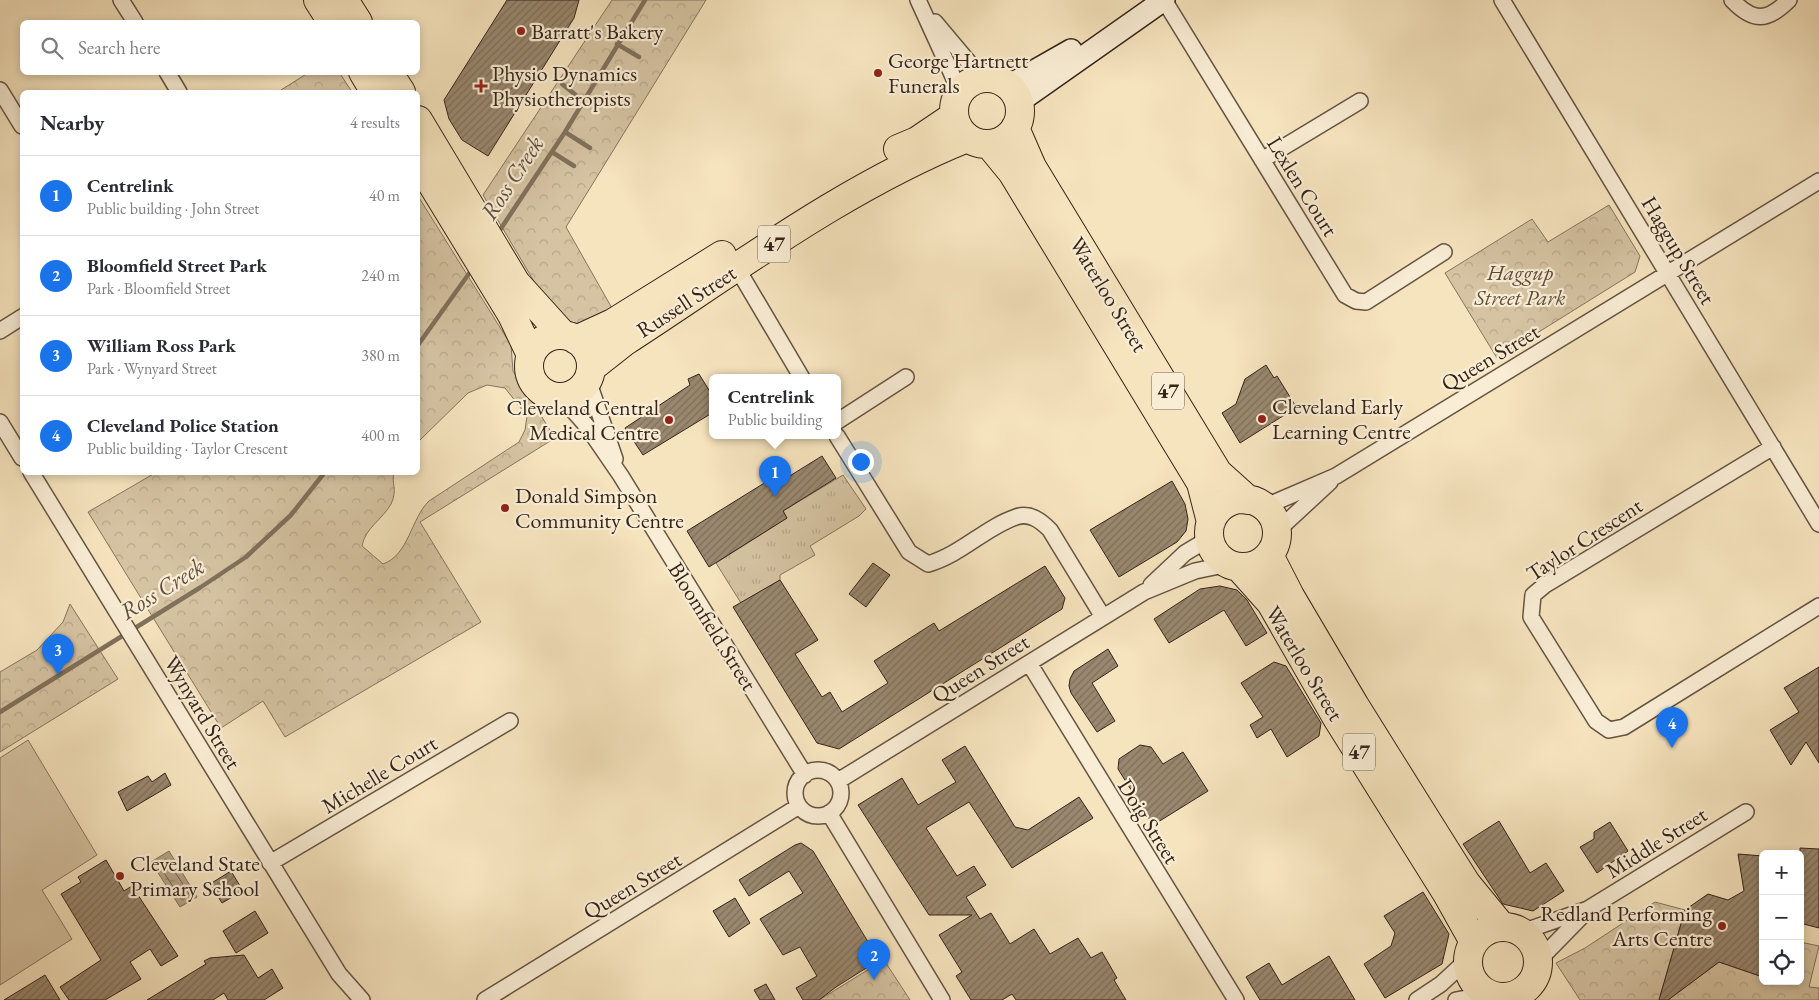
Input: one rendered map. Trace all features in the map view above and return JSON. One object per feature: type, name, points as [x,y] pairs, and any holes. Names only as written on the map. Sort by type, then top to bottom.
[{"type":"highway","points":[[318,0],[331,20]]},
{"type":"highway","points":[[344,0],[357,20]]},
{"type":"highway","points":[[365,75],[374,90]]},
{"type":"highway","points":[[390,75],[399,90]]},
{"type":"highway","points":[[971,114],[998,80],[1014,105]]},
{"type":"highway","name":"47","points":[[971,114],[1004,139],[1014,105]]},
{"type":"highway","name":"Waterloo Street","points":[[1014,105],[1032,167],[1218,473],[1256,503]]},
{"type":"highway","name":"Russell Street","points":[[589,374],[624,342],[737,268],[878,179],[926,155],[971,114]]},
{"type":"highway","name":"Russell Street","points":[[570,337],[613,324],[888,153],[971,114]]},
{"type":"highway","name":"Waterloo Street","points":[[971,114],[1012,172],[1201,483],[1210,530]]},
{"type":"highway","points":[[420,124],[472,231],[496,270],[512,315],[531,355],[529,369],[536,386],[542,392],[561,397]]},
{"type":"highway","points":[[420,165],[472,231]]},
{"type":"highway","points":[[496,270],[516,283],[570,337],[588,352],[589,374]]},
{"type":"highway","name":"47","points":[[531,355],[544,340],[570,337]]},
{"type":"highway","name":"47","points":[[561,397],[576,392],[589,374]]},
{"type":"highway","points":[[1210,530],[1215,514],[1230,502],[1256,503]]},
{"type":"highway","name":"47","points":[[1256,503],[1271,514],[1273,543]]},
{"type":"highway","name":"47","points":[[1210,530],[1220,558],[1234,565]]},
{"type":"highway","points":[[1234,565],[1250,566],[1273,543]]},
{"type":"highway","name":"Waterloo Street","points":[[1273,543],[1355,706],[1466,883],[1512,929]]},
{"type":"highway","name":"Waterloo Street","points":[[1234,565],[1271,604],[1337,718],[1446,892],[1471,950]]},
{"type":"highway","points":[[1471,950],[1482,934],[1512,929]]},
{"type":"highway","name":"47","points":[[1512,929],[1533,944],[1537,981]]},
{"type":"highway","name":"47","points":[[1471,950],[1472,980],[1498,997]]},
{"type":"highway","points":[[1498,997],[1519,994],[1537,981]]},
{"type":"main road","points":[[1014,105],[1157,4]]},
{"type":"street","points":[[121,0],[134,20]]},
{"type":"street","name":"Haggup Street","points":[[1502,0],[1669,273],[1819,524]]},
{"type":"street","points":[[1732,0],[1745,14],[1756,17],[1772,15],[1789,0]]},
{"type":"street","name":"Waterloo Street","points":[[920,4],[971,114]]},
{"type":"street","name":"Waterloo Street","points":[[920,4],[971,114]]},
{"type":"street","name":"Lexlen Court","points":[[1157,4],[1262,160],[1345,295],[1356,301],[1366,302],[1379,296],[1444,252]]},
{"type":"street","points":[[169,75],[179,90]]},
{"type":"street","points":[[0,90],[20,123]]},
{"type":"street","points":[[1262,160],[1360,100]]},
{"type":"street","name":"Queen Street","points":[[1256,503],[1336,476],[1819,181]]},
{"type":"street","points":[[737,268],[800,374]]},
{"type":"street","points":[[0,332],[20,319]]},
{"type":"street","name":"Bloomfield Street","points":[[589,374],[621,476]]},
{"type":"street","points":[[841,419],[906,377]]},
{"type":"street","name":"Bloomfield Street","points":[[561,397],[586,424],[621,476],[805,775]]},
{"type":"street","points":[[0,422],[20,455]]},
{"type":"street","points":[[839,439],[909,552],[928,564],[948,558],[1018,516],[1038,518],[1050,530],[1103,618]]},
{"type":"street","name":"Taylor Crescent","points":[[1773,446],[1546,585],[1532,595],[1531,617],[1596,721],[1609,730],[1624,726],[1819,606]]},
{"type":"street","name":"Wynyard Street","points":[[33,475],[339,974],[362,1000]]},
{"type":"street","name":"Queen Street","points":[[1273,543],[1336,476]]},
{"type":"street","name":"Queen Street","points":[[1144,592],[1210,530]]},
{"type":"street","name":"Queen Street","points":[[838,781],[1144,592],[1195,570],[1234,565]]},
{"type":"street","name":"Doig Street","points":[[1029,663],[1236,1000]]},
{"type":"street","name":"Michelle Court","points":[[270,863],[510,720]]},
{"type":"street","points":[[819,770],[826,772],[838,781],[841,795],[839,802],[829,813],[816,816],[809,814],[796,800],[797,786],[805,775],[819,770]]},
{"type":"street","name":"Queen Street","points":[[485,1000],[800,806]]},
{"type":"street","name":"Middle Street","points":[[1512,929],[1588,909],[1746,812]]},
{"type":"street","points":[[829,813],[942,1000]]},
{"type":"street","name":"Middle Street","points":[[1537,981],[1588,909]]},
{"type":"street","points":[[1417,1000],[1441,984],[1471,950]]},
{"type":"street","name":"Wynyard Street","points":[[339,974],[348,1000]]},
{"type":"street","points":[[1456,1000],[1498,997]]},
{"type":"green space","points":[[612,0],[706,0],[566,227],[613,310],[596,320],[583,324],[570,321],[552,312],[483,195]]},
{"type":"green space","points":[[305,75],[341,75],[351,90],[281,90]]},
{"type":"green space","points":[[420,199],[511,345],[513,371],[555,438],[420,522],[481,622],[285,737],[263,701],[221,728],[88,512],[152,475],[394,475],[394,495],[391,504],[370,529],[362,546],[383,564],[399,553],[423,508],[429,501],[519,442],[525,430],[527,416],[505,388],[487,385],[468,393],[420,440]]},
{"type":"green space","name":"Haggup Street Park","points":[[1609,205],[1640,256],[1635,272],[1497,358],[1445,273],[1532,219],[1548,242]]},
{"type":"green space","points":[[843,475],[866,509],[859,516],[810,546],[815,555],[780,575],[780,580],[741,603],[716,563],[787,518],[783,511]]},
{"type":"green space","points":[[70,604],[118,679],[0,752],[0,672],[37,650],[63,622]]},
{"type":"green space","points":[[28,740],[97,855],[42,890],[72,939],[0,985],[0,758]]},
{"type":"green space","points":[[1655,902],[1685,910],[1659,1000],[1580,1000],[1556,963],[1585,948]]},
{"type":"green space","points":[[1804,943],[1819,946],[1809,987],[1819,988],[1819,1000],[1668,1000],[1719,962],[1759,976],[1759,985],[1804,985]]},
{"type":"green space","points":[[884,960],[910,1000],[819,1000]]},
{"type":"water","points":[[169,851],[197,897],[180,907],[151,862]]},
{"type":"building","points":[[507,0],[579,0],[574,18],[488,156],[462,140],[449,119],[444,100]]},
{"type":"building","points":[[1266,365],[1274,378],[1277,376],[1295,405],[1294,409],[1240,443],[1222,413],[1236,404],[1245,379]]},
{"type":"building","name":"Cleveland Central Medical Centre","points":[[699,374],[709,390],[709,415],[643,455],[625,428],[690,385],[688,379]]},
{"type":"building","points":[[822,456],[836,478],[783,511],[787,518],[709,567],[687,531],[766,482],[763,477],[781,466],[788,477]]},
{"type":"building","points":[[1172,481],[1185,504],[1188,519],[1186,531],[1177,542],[1119,577],[1090,530]]},
{"type":"building","points":[[873,563],[890,575],[866,607],[849,594]]},
{"type":"building","points":[[1045,566],[1065,598],[1062,609],[839,749],[817,743],[733,607],[780,580],[818,640],[795,654],[822,697],[830,692],[842,712],[888,683],[874,661],[934,623],[939,631]]},
{"type":"building","points":[[1220,586],[1237,590],[1247,600],[1267,633],[1246,646],[1224,610],[1169,643],[1154,619],[1200,589]]},
{"type":"building","points":[[1108,649],[1118,666],[1092,683],[1115,721],[1097,732],[1071,693],[1069,686],[1074,671]]},
{"type":"building","points":[[1274,662],[1286,666],[1321,723],[1319,736],[1287,757],[1271,729],[1257,738],[1250,725],[1263,717],[1241,683]]},
{"type":"building","points":[[1819,667],[1819,763],[1806,742],[1791,765],[1770,730],[1799,712],[1784,688]]},
{"type":"building","points":[[1140,745],[1151,747],[1163,764],[1183,752],[1208,791],[1158,822],[1150,820],[1118,769],[1119,759]]},
{"type":"building","points":[[965,746],[1015,827],[1028,830],[1079,797],[1093,818],[1012,868],[969,802],[926,828],[957,876],[974,866],[986,885],[966,897],[980,919],[991,913],[1010,944],[1034,929],[1050,954],[1078,938],[1091,958],[1102,952],[1117,978],[1114,980],[1126,1000],[1016,1000],[1012,994],[1002,1000],[971,1000],[956,976],[962,972],[939,935],[972,915],[929,915],[858,805],[902,778],[918,805],[956,782],[942,760]]},
{"type":"building","points":[[165,773],[171,785],[127,811],[118,792],[148,776],[152,782]]},
{"type":"building","points":[[1499,821],[1530,873],[1546,863],[1564,891],[1533,911],[1503,904],[1463,844]]},
{"type":"building","points":[[1610,822],[1628,851],[1597,873],[1580,847],[1594,839],[1594,832]]},
{"type":"building","points":[[801,843],[813,851],[879,960],[819,1000],[803,1000],[796,988],[817,976],[800,947],[783,955],[760,919],[803,893],[789,871],[749,896],[739,880]]},
{"type":"building","points":[[1800,848],[1819,849],[1819,928],[1804,924],[1804,850],[1800,850]]},
{"type":"building","name":"Redland Performing Arts Centre","points":[[1738,854],[1759,856],[1759,976],[1719,962],[1668,1000],[1659,1000],[1685,910],[1708,894],[1728,900],[1744,891]]},
{"type":"building","points":[[106,860],[124,891],[132,886],[178,956],[161,966],[150,949],[130,962],[141,979],[105,1000],[69,1000],[60,987],[101,960],[61,894],[81,882],[78,877]]},
{"type":"building","points":[[231,871],[243,891],[222,903],[210,884]]},
{"type":"building","points":[[1423,892],[1449,934],[1442,964],[1385,998],[1364,964],[1391,946],[1395,933],[1384,916]]},
{"type":"building","points":[[735,898],[750,923],[729,937],[713,911]]},
{"type":"building","points":[[255,911],[268,933],[236,953],[223,931]]},
{"type":"building","points":[[244,955],[258,978],[272,969],[283,988],[264,1000],[228,1000],[224,993],[213,1000],[147,1000],[206,964],[204,961],[210,958]]},
{"type":"building","points":[[1329,956],[1355,1000],[1260,1000],[1246,977],[1269,963],[1282,985]]},
{"type":"building","points":[[45,975],[60,1000],[4,1000]]},
{"type":"building","points":[[766,984],[775,1000],[760,1000],[754,990]]},
{"type":"waterway","name":"Ross Creek","points":[[498,233],[565,132],[645,0]]},
{"type":"waterway","points":[[617,44],[639,57]]},
{"type":"waterway","points":[[562,84],[582,100]]},
{"type":"waterway","points":[[565,132],[590,148]]},
{"type":"waterway","points":[[552,152],[574,166]]},
{"type":"waterway","name":"Ross Creek","points":[[420,342],[473,268]]},
{"type":"waterway","name":"Ross Creek","points":[[0,712],[246,557],[291,515],[323,475]]},
{"type":"place","name":"Barratt's Bakery","points":[[521,31]]},
{"type":"place","name":"George Hartnett Funerals","points":[[878,73]]},
{"type":"place","name":"Physio Dynamics Physiotheropists","points":[[481,86]]},
{"type":"place","name":"Cleveland Early Learning Centre","points":[[1262,419]]},
{"type":"place","name":"Cleveland Central Medical Centre","points":[[669,420]]},
{"type":"place","name":"Centrelink","points":[[775,497]]},
{"type":"place","name":"Donald Simpson Community Centre","points":[[505,508]]},
{"type":"place","name":"William Ross Park","points":[[58,675]]},
{"type":"place","name":"Cleveland Police Station","points":[[1672,748]]},
{"type":"place","name":"Cleveland State Primary School","points":[[120,876]]},
{"type":"place","name":"Redland Performing Arts Centre","points":[[1722,926]]},
{"type":"place","name":"Bloomfield Street Park","points":[[874,980]]}]
